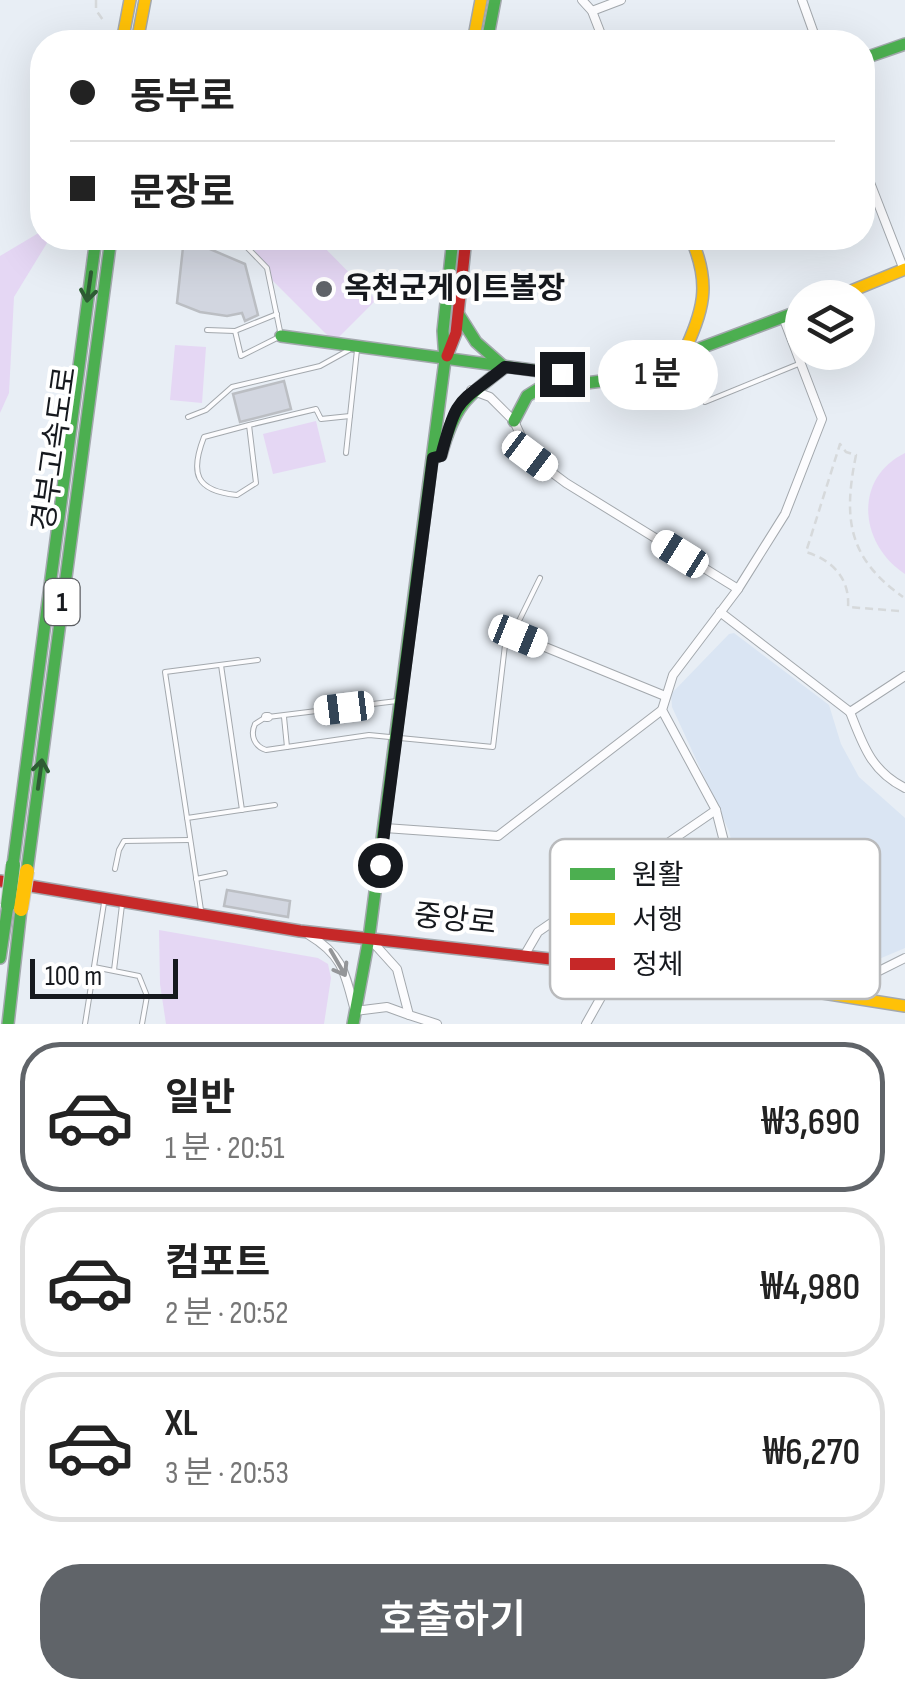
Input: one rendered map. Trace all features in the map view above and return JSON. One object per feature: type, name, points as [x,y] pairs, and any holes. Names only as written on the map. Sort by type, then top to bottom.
[{"type":"main road","points":[[124,30],[130,0]]},
{"type":"main road","points":[[139,30],[145,0]]},
{"type":"main road","points":[[475,30],[481,0]]},
{"type":"main road","points":[[489,30],[494,0]]},
{"type":"main road","points":[[875,54],[905,44]]},
{"type":"main road","name":"경부고속도로","points":[[8,1024],[15,907],[95,250]]},
{"type":"main road","name":"경부고속도로","points":[[20,868],[109,250]]},
{"type":"main road","points":[[354,1018],[370,938],[446,360],[444,331],[452,250]]},
{"type":"main road","points":[[446,360],[456,333],[465,250]]},
{"type":"main road","points":[[684,355],[705,306],[704,271],[696,250]]},
{"type":"main road","points":[[875,281],[905,269]]},
{"type":"main road","points":[[458,313],[476,342],[505,367]]},
{"type":"main road","points":[[281,336],[562,374],[586,382],[618,380],[783,318]]},
{"type":"main road","points":[[433,458],[441,456],[455,408],[471,390],[505,367]]},
{"type":"main road","points":[[514,420],[527,396],[562,374]]},
{"type":"main road","name":"중앙로","points":[[0,882],[300,930],[550,959]]},
{"type":"main road","name":"경부고속도로","points":[[0,958],[15,907]]},
{"type":"main road","name":"중앙로","points":[[859,999],[905,1006]]},
{"type":"street","points":[[582,0],[592,11],[599,30]]},
{"type":"street","points":[[592,11],[622,0]]},
{"type":"street","points":[[802,0],[813,30]]},
{"type":"street","points":[[875,194],[905,269]]},
{"type":"street","points":[[783,318],[785,323]]},
{"type":"street","points":[[385,828],[498,836],[662,710],[672,675],[738,589],[785,514],[822,418],[803,370]]},
{"type":"street","points":[[471,390],[490,397],[514,420],[530,456],[566,484],[738,589]]},
{"type":"street","points":[[720,612],[850,712],[869,760],[905,788]]},
{"type":"street","points":[[518,636],[665,696]]},
{"type":"street","points":[[850,712],[905,676]]},
{"type":"street","points":[[662,710],[716,810],[723,839]]},
{"type":"street","points":[[674,839],[716,810]]},
{"type":"street","points":[[524,956],[538,932],[550,924]]},
{"type":"street","points":[[300,930],[331,949],[346,971],[354,1018],[387,1008],[410,1019],[433,1023]]},
{"type":"street","points":[[370,938],[397,969],[410,1019]]},
{"type":"street","points":[[880,970],[905,958]]},
{"type":"street","points":[[586,1024],[600,999]]},
{"type":"lane","points":[[235,331],[241,356],[281,336],[267,268],[250,250]]},
{"type":"lane","points":[[208,330],[235,331],[278,313]]},
{"type":"lane","points":[[346,452],[358,346]]},
{"type":"lane","points":[[188,417],[206,410],[232,387],[320,366],[358,346]]},
{"type":"lane","points":[[705,402],[785,369]]},
{"type":"lane","points":[[249,425],[256,483],[237,494],[207,488],[200,482],[196,460],[204,437],[249,425],[316,409],[321,419],[350,416]]},
{"type":"lane","points":[[402,700],[267,717],[253,728],[256,743],[266,750],[348,738],[397,736],[493,747],[504,645],[518,636],[516,626],[540,578]]},
{"type":"lane","points":[[201,912],[164,672],[258,660]]},
{"type":"lane","points":[[221,664],[242,810]]},
{"type":"lane","points":[[284,715],[287,747]]},
{"type":"lane","points":[[187,818],[275,805]]},
{"type":"lane","points":[[116,869],[124,840],[190,840]]},
{"type":"lane","points":[[196,878],[225,873]]},
{"type":"lane","points":[[84,1024],[105,898]]},
{"type":"lane","points":[[114,970],[123,901]]},
{"type":"lane","points":[[94,967],[130,972],[144,985],[142,1024]]},
{"type":"path","points":[[96,0],[96,10],[105,23]]},
{"type":"path","points":[[899,610],[848,607],[844,579],[820,556],[806,552],[840,444],[846,452],[856,455],[849,509],[853,537],[880,581],[903,598]]},
{"type":"shaded area","points":[[30,238],[30,250],[43,250],[14,297],[9,393],[0,413],[0,256]]},
{"type":"shaded area","name":"옥천군게이트볼장","points":[[255,250],[327,250],[376,300],[334,342],[271,279]]},
{"type":"shaded area","points":[[175,345],[206,347],[202,403],[170,400]]},
{"type":"shaded area","points":[[316,421],[326,462],[273,474],[263,434]]},
{"type":"shaded area","points":[[905,453],[905,574],[879,547],[868,512],[876,479],[888,464]]},
{"type":"shaded area","points":[[734,633],[829,705],[841,744],[859,777],[905,818],[905,948],[880,959],[880,839],[731,839],[672,707],[671,694]]},
{"type":"shaded area","points":[[159,930],[318,958],[328,964],[331,978],[324,1024],[166,1024],[160,984]]},
{"type":"building","points":[[183,250],[212,250],[245,264],[258,315],[245,321],[242,313],[227,316],[200,312],[177,303]]},
{"type":"building","points":[[284,381],[291,409],[240,422],[233,394]]},
{"type":"building","points":[[227,890],[290,901],[288,917],[224,906]]},
{"type":"traffic: fast","points":[[489,30],[495,0]]},
{"type":"traffic: fast","points":[[875,54],[905,44]]},
{"type":"traffic: fast","points":[[13,865],[94,250]]},
{"type":"traffic: fast","points":[[27,871],[109,250]]},
{"type":"traffic: fast","points":[[369,938],[445,360],[443,331],[452,250]]},
{"type":"traffic: fast","points":[[459,315],[476,342],[502,365]]},
{"type":"traffic: fast","points":[[281,336],[562,374],[586,383],[618,379],[785,316]]},
{"type":"traffic: fast","points":[[433,458],[441,455],[463,404],[505,367]]},
{"type":"traffic: fast","points":[[514,421],[527,396],[562,374]]},
{"type":"traffic: fast","points":[[8,905],[13,865]]},
{"type":"traffic: fast","points":[[0,958],[8,905]]},
{"type":"traffic: fast","points":[[8,1024],[21,909]]},
{"type":"traffic: fast","points":[[353,1024],[369,938]]},
{"type":"traffic: slow","points":[[124,30],[130,0]]},
{"type":"traffic: slow","points":[[139,30],[145,0]]},
{"type":"traffic: slow","points":[[475,30],[481,0]]},
{"type":"traffic: slow","points":[[683,355],[702,298],[696,250]]},
{"type":"traffic: slow","points":[[875,281],[905,269]]},
{"type":"traffic: slow","points":[[21,909],[27,871]]},
{"type":"traffic: slow","points":[[861,999],[905,1006]]},
{"type":"traffic: jam","points":[[447,356],[456,333],[465,250]]},
{"type":"traffic: jam","points":[[0,881],[300,931],[550,959]]},
{"type":"place","name":"옥천군게이트볼장","points":[[324,289]]},
{"type":"route","points":[[380,865],[433,458],[441,456],[455,408],[471,390],[505,367],[562,374]]}]
